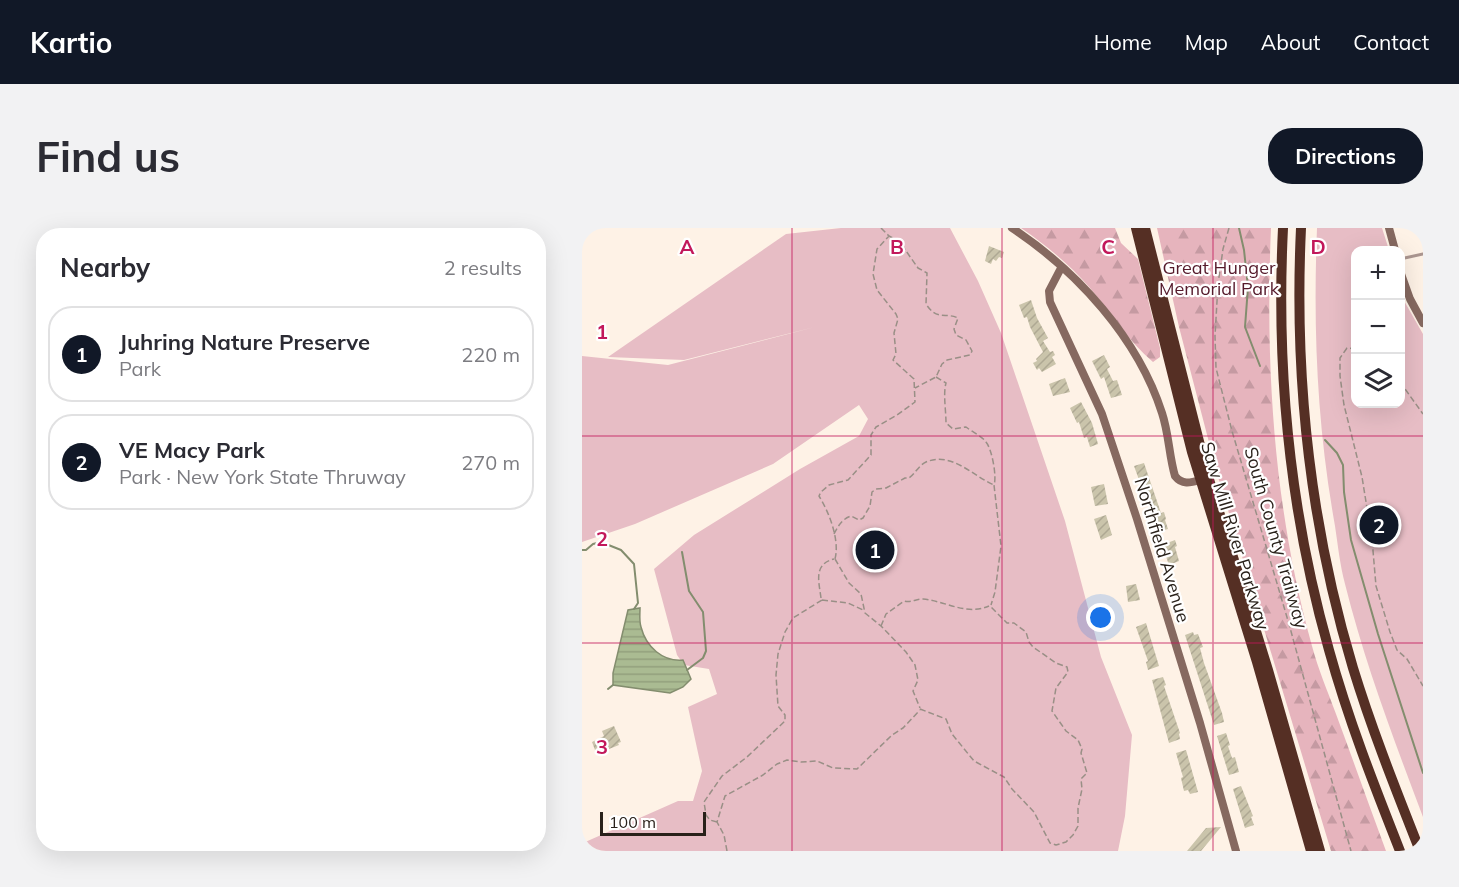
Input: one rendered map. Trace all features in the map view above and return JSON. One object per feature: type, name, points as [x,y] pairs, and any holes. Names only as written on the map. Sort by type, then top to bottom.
[{"type":"highway","name":"Saw Mill River Parkway","points":[[1136,228],[1200,480],[1257,662],[1311,851]]},
{"type":"highway","name":"Saw Mill River Parkway","points":[[1146,228],[1207,473],[1268,670],[1320,851]]},
{"type":"highway","points":[[1283,228],[1281,313],[1283,382],[1292,469],[1304,547],[1338,681],[1360,748],[1400,851]]},
{"type":"highway","points":[[1301,228],[1299,308],[1302,386],[1310,464],[1322,541],[1353,667],[1377,741],[1420,851]]},
{"type":"street","points":[[1012,228],[1062,268],[1090,296],[1134,351],[1162,411],[1177,478],[1186,483],[1200,480]]},
{"type":"street","points":[[1389,228],[1394,246]]},
{"type":"street","name":"Northfield Avenue","points":[[1062,268],[1049,291],[1050,302],[1102,414],[1200,723],[1236,851]]},
{"type":"street","points":[[1405,283],[1410,299],[1423,323]]},
{"type":"lane","points":[[1405,258],[1423,254]]},
{"type":"path","points":[[881,228],[888,236],[899,241],[918,268],[927,273],[926,304],[938,316],[950,315],[958,318],[954,329],[956,334],[966,340],[972,351],[970,355],[952,358],[942,364],[936,377],[914,388]]},
{"type":"path","name":"South County Trailway","points":[[1229,228],[1223,249],[1218,284],[1216,368],[1351,851]]},
{"type":"path","points":[[864,610],[864,599],[849,583],[835,559],[837,549],[829,512],[819,496],[829,485],[848,480],[871,455],[871,435],[876,427],[915,402],[914,379],[893,360],[896,354],[894,333],[898,319],[878,290],[873,274],[877,249],[888,236]]},
{"type":"path","points":[[1351,348],[1347,348],[1340,358],[1340,376],[1344,405],[1362,477],[1372,539],[1376,586],[1397,650],[1407,659],[1423,686]]},
{"type":"path","points":[[936,377],[946,383],[944,389],[946,423],[953,429],[966,427],[985,440],[990,448],[996,477],[994,485],[1001,546],[990,606]]},
{"type":"path","points":[[1405,388],[1423,414]]},
{"type":"path","points":[[833,535],[840,522],[847,518],[851,516],[859,520],[863,518],[870,506],[872,492],[909,478],[927,462],[946,460],[968,469],[973,475],[994,485]]},
{"type":"path","points":[[822,600],[818,584],[819,570],[826,561],[835,559]]},
{"type":"path","points":[[881,626],[886,614],[904,601],[924,599],[965,610],[990,606]]},
{"type":"path","points":[[717,822],[710,820],[706,815],[705,802],[722,776],[747,757],[785,722],[785,715],[778,706],[776,675],[778,654],[785,632],[793,618],[822,600],[848,603],[864,610],[881,626],[915,665],[918,680],[913,691],[920,709],[946,719],[952,734],[974,761],[1004,777],[1029,809],[1034,812],[1050,843],[1056,845],[1066,842],[1073,836],[1078,826],[1081,779],[1087,772],[1078,740],[1066,731],[1052,711],[1056,688],[1068,672],[1067,667],[1056,663],[1033,647],[1026,632],[1014,623],[1007,623],[990,606]]},
{"type":"path","points":[[728,851],[717,822],[725,796],[763,775],[777,764],[788,760],[817,761],[833,768],[856,769],[892,735],[903,728],[909,719],[914,718],[920,709]]},
{"type":"shaded area","points":[[841,228],[950,228],[978,281],[1001,333],[1065,521],[1101,657],[1132,735],[1125,816],[1118,851],[582,851],[582,842],[678,801],[693,801],[702,771],[688,707],[717,694],[709,669],[684,665],[677,655],[654,569],[694,535],[800,469],[859,436],[868,419],[859,405],[773,464],[635,524],[582,542],[582,356],[668,365],[815,327],[684,360],[608,357],[786,234]]},
{"type":"shaded area","points":[[1317,228],[1382,228],[1388,246],[1351,246],[1351,408],[1405,408],[1405,302],[1423,334],[1423,817],[1371,673],[1340,563],[1320,414],[1316,303]]},
{"type":"shaded area","points":[[640,608],[640,625],[651,647],[662,656],[683,660],[691,679],[683,687],[670,693],[613,685],[613,673],[628,610]]},
{"type":"green space","points":[[1021,228],[1115,228],[1121,243],[1138,259],[1160,348],[1160,357],[1153,362],[1144,354],[1082,280],[1040,241]]},
{"type":"green space","name":"Great Hunger Memorial Park","points":[[1157,228],[1271,228],[1269,281],[1271,386],[1281,491],[1289,543],[1314,655],[1386,851],[1331,851],[1218,477],[1179,327]]},
{"type":"building","points":[[989,246],[1004,252],[1002,258],[999,257],[996,261],[993,259],[991,264],[985,261]]},
{"type":"building","points":[[1031,300],[1037,318],[1048,338],[1043,341],[1050,352],[1053,351],[1055,355],[1052,357],[1056,364],[1042,372],[1039,368],[1037,370],[1033,363],[1043,352],[1019,305]]},
{"type":"building","points":[[1104,355],[1110,367],[1107,369],[1113,381],[1117,380],[1122,395],[1111,398],[1104,377],[1101,379],[1092,361]]},
{"type":"building","points":[[1065,378],[1070,392],[1053,396],[1049,384]]},
{"type":"building","points":[[1081,402],[1092,423],[1098,444],[1090,447],[1087,437],[1084,438],[1079,422],[1077,423],[1070,408]]},
{"type":"building","points":[[1144,463],[1161,513],[1164,512],[1166,519],[1168,529],[1158,532],[1134,466]]},
{"type":"building","points":[[1104,484],[1108,504],[1095,506],[1091,487]]},
{"type":"building","points":[[1106,515],[1112,535],[1101,540],[1094,519]]},
{"type":"building","points":[[1175,540],[1179,561],[1169,565],[1162,545]]},
{"type":"building","points":[[1136,584],[1140,600],[1128,602],[1126,586]]},
{"type":"building","points":[[1146,623],[1159,666],[1148,670],[1146,662],[1148,661],[1136,627]]},
{"type":"building","points":[[1193,632],[1194,635],[1198,634],[1203,647],[1200,648],[1204,663],[1222,713],[1224,722],[1214,725],[1185,635]]},
{"type":"building","points":[[1163,677],[1180,733],[1180,739],[1169,743],[1152,680]]},
{"type":"building","points":[[614,726],[621,742],[618,743],[619,745],[609,749],[607,744],[595,750],[592,742],[604,736],[602,731]]},
{"type":"building","points":[[1226,733],[1232,758],[1235,757],[1239,772],[1229,775],[1217,736]]},
{"type":"building","points":[[1186,750],[1198,792],[1190,794],[1188,790],[1184,791],[1181,778],[1183,777],[1176,753]]},
{"type":"building","points":[[1241,786],[1253,816],[1251,817],[1254,825],[1245,828],[1233,789]]},
{"type":"building","points":[[1221,827],[1201,851],[1187,851],[1206,828]]},
{"type":"waterway","points":[[1239,228],[1248,287],[1245,327],[1260,366]]},
{"type":"waterway","points":[[1325,440],[1337,453],[1343,465],[1344,492],[1351,540],[1378,634],[1423,773]]},
{"type":"waterway","points":[[582,550],[601,542],[621,550],[634,564],[638,603],[634,609]]},
{"type":"waterway","points":[[682,552],[689,591],[703,612],[706,651],[703,658],[687,670]]},
{"type":"waterway","points":[[608,689],[613,685]]},
{"type":"place","name":"VE Macy Park","points":[[1379,525]]},
{"type":"place","name":"Juhring Nature Preserve","points":[[875,550]]}]
